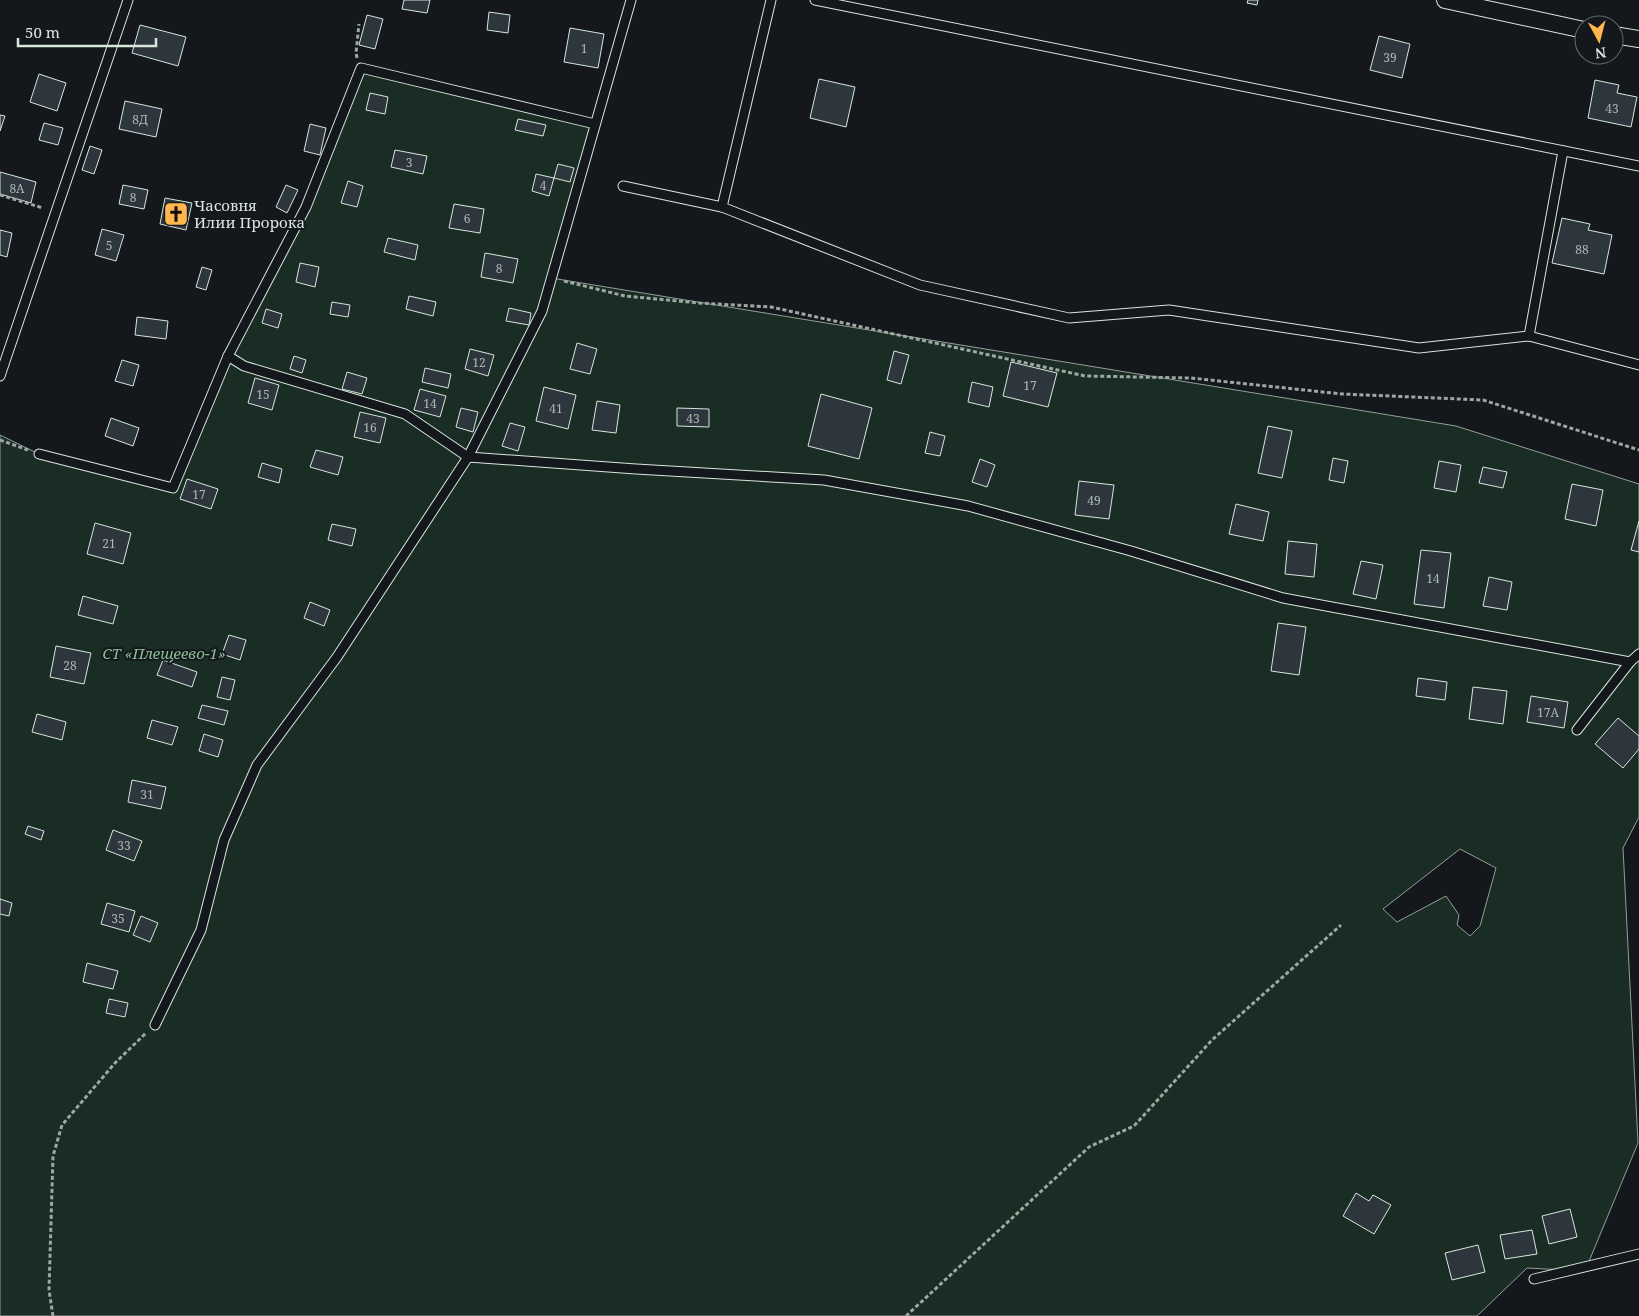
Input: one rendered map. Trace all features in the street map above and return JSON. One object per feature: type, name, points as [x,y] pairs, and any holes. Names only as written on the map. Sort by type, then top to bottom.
[{"type":"street","points":[[1445,0],[1574,28]]},
{"type":"street","points":[[1624,37],[1639,40]]},
{"type":"lane","points":[[0,376],[128,0]]},
{"type":"lane","points":[[155,1025],[201,930],[224,840],[257,765],[336,657],[468,457],[542,312],[631,0]]},
{"type":"lane","points":[[722,208],[771,0]]},
{"type":"lane","points":[[815,0],[1639,166]]},
{"type":"lane","points":[[39,454],[173,488],[228,356],[306,206],[361,68],[596,124]]},
{"type":"lane","points":[[1529,336],[1563,151]]},
{"type":"lane","points":[[623,186],[722,208],[920,286],[1069,318],[1169,310],[1420,348],[1529,336],[1639,365]]},
{"type":"lane","points":[[228,356],[244,366],[405,414],[468,457],[824,480],[968,506],[1131,550],[1283,598],[1630,662]]},
{"type":"lane","points":[[1577,730],[1630,662],[1639,654]]},
{"type":"lane","points":[[1534,1279],[1639,1254]]},
{"type":"path","points":[[359,24],[356,53],[361,68]]},
{"type":"path","points":[[0,195],[56,212]]},
{"type":"path","points":[[551,278],[625,296],[771,307],[1085,376],[1191,378],[1342,394],[1482,400],[1639,450]]},
{"type":"path","points":[[0,440],[39,454]]},
{"type":"path","points":[[906,1316],[1089,1147],[1134,1126],[1212,1040],[1341,925]]},
{"type":"path","points":[[53,1316],[49,1290],[53,1156],[62,1125],[115,1063],[155,1025]]},
{"type":"green space","name":"СТ «Плещеево-1»","points":[[361,68],[595,124],[551,278],[1456,426],[1639,484],[1639,817],[1623,848],[1638,1143],[1585,1271],[1527,1268],[1477,1316],[0,1316],[0,435],[39,454],[173,488],[228,356],[306,206]],"holes":[[[1460,849],[1496,868],[1480,926],[1470,936],[1457,925],[1459,915],[1446,896],[1397,922],[1383,909]]]},
{"type":"building","points":[[404,0],[430,0],[427,13],[402,9]]},
{"type":"building","points":[[1248,0],[1258,0],[1257,5],[1247,3]]},
{"type":"building","points":[[489,12],[510,15],[508,33],[487,30]]},
{"type":"building","points":[[367,15],[383,19],[375,49],[359,45]]},
{"type":"building","points":[[140,25],[186,37],[178,66],[132,53]]},
{"type":"building","points":[[570,28],[604,34],[598,68],[564,62]]},
{"type":"building","points":[[1379,36],[1410,44],[1402,78],[1370,70]]},
{"type":"building","points":[[39,74],[66,83],[57,111],[30,102]]},
{"type":"building","points":[[819,79],[855,87],[846,127],[810,118]]},
{"type":"building","points":[[1595,80],[1619,85],[1617,93],[1637,97],[1631,127],[1588,118]]},
{"type":"building","points":[[370,93],[388,97],[385,114],[366,110]]},
{"type":"building","points":[[125,101],[162,109],[156,137],[119,129]]},
{"type":"building","points":[[0,115],[5,116],[0,131]]},
{"type":"building","points":[[518,119],[546,125],[543,136],[515,130]]},
{"type":"building","points":[[44,123],[63,128],[58,145],[39,140]]},
{"type":"building","points":[[310,124],[326,128],[320,155],[304,151]]},
{"type":"building","points":[[90,146],[102,150],[94,174],[82,170]]},
{"type":"building","points":[[395,150],[427,156],[423,174],[391,167]]},
{"type":"building","points":[[558,164],[574,168],[570,182],[554,178]]},
{"type":"building","points":[[0,172],[36,182],[31,203],[0,194]]},
{"type":"building","points":[[536,174],[554,178],[549,196],[532,191]]},
{"type":"building","points":[[348,181],[363,186],[357,207],[341,203]]},
{"type":"building","points":[[123,185],[148,190],[144,209],[119,204]]},
{"type":"building","points":[[286,185],[298,190],[287,213],[276,207]]},
{"type":"building","name":"Часовня Илии Пророка","points":[[165,198],[192,203],[186,230],[160,224]]},
{"type":"building","points":[[454,204],[484,209],[480,233],[449,228]]},
{"type":"building","points":[[1562,218],[1590,224],[1588,230],[1612,235],[1604,274],[1552,263]]},
{"type":"building","points":[[102,229],[124,235],[116,261],[95,255]]},
{"type":"building","points":[[0,230],[12,233],[7,257],[0,255]]},
{"type":"building","points":[[388,238],[418,245],[415,260],[384,252]]},
{"type":"building","points":[[485,253],[518,259],[513,283],[481,277]]},
{"type":"building","points":[[300,263],[319,267],[315,287],[296,282]]},
{"type":"building","points":[[202,267],[212,270],[206,290],[196,287]]},
{"type":"building","points":[[409,296],[436,302],[433,316],[406,309]]},
{"type":"building","points":[[332,302],[350,305],[348,317],[330,314]]},
{"type":"building","points":[[509,308],[531,313],[529,325],[506,321]]},
{"type":"building","points":[[266,309],[282,314],[278,328],[262,323]]},
{"type":"building","points":[[137,317],[168,321],[166,339],[135,335]]},
{"type":"building","points":[[577,343],[597,349],[590,374],[570,369]]},
{"type":"building","points":[[470,349],[494,355],[488,376],[465,369]]},
{"type":"building","points":[[894,351],[909,355],[901,384],[887,380]]},
{"type":"building","points":[[294,356],[306,360],[302,373],[290,369]]},
{"type":"building","points":[[122,360],[139,365],[133,386],[115,381]]},
{"type":"building","points":[[1011,362],[1057,373],[1048,407],[1003,396]]},
{"type":"building","points":[[425,368],[451,374],[448,388],[422,382]]},
{"type":"building","points":[[347,372],[367,378],[362,394],[342,389]]},
{"type":"building","points":[[255,378],[279,385],[272,410],[248,403]]},
{"type":"building","points":[[972,382],[993,387],[989,407],[968,402]]},
{"type":"building","points":[[544,387],[576,395],[568,429],[536,421]]},
{"type":"building","points":[[420,389],[446,396],[440,417],[414,410]]},
{"type":"building","points":[[821,394],[872,408],[859,459],[808,446]]},
{"type":"building","points":[[597,401],[620,405],[616,433],[592,430]]},
{"type":"building","points":[[461,408],[478,412],[473,432],[456,427]]},
{"type":"building","points":[[677,408],[709,409],[709,427],[677,426]]},
{"type":"building","points":[[360,412],[386,418],[380,443],[354,437]]},
{"type":"building","points":[[111,418],[139,428],[133,446],[105,436]]},
{"type":"building","points":[[510,423],[525,427],[518,451],[502,446]]},
{"type":"building","points":[[1268,426],[1292,431],[1282,478],[1258,473]]},
{"type":"building","points":[[930,432],[945,436],[940,456],[925,453]]},
{"type":"building","points":[[316,450],[343,457],[338,475],[310,467]]},
{"type":"building","points":[[1333,458],[1348,461],[1344,483],[1329,480]]},
{"type":"building","points":[[980,459],[995,465],[987,487],[972,482]]},
{"type":"building","points":[[1439,461],[1461,465],[1456,492],[1434,488]]},
{"type":"building","points":[[262,463],[282,469],[279,483],[258,477]]},
{"type":"building","points":[[1483,467],[1507,472],[1503,488],[1479,483]]},
{"type":"building","points":[[187,479],[218,489],[211,509],[180,499]]},
{"type":"building","points":[[1079,481],[1114,485],[1109,519],[1075,515]]},
{"type":"building","points":[[1572,484],[1603,490],[1596,526],[1565,519]]},
{"type":"building","points":[[1236,504],[1269,512],[1263,541],[1229,534]]},
{"type":"building","points":[[1639,521],[1639,552],[1631,550]]},
{"type":"building","points":[[95,523],[131,533],[123,564],[87,554]]},
{"type":"building","points":[[332,524],[356,529],[352,546],[328,540]]},
{"type":"building","points":[[1288,541],[1317,544],[1314,577],[1285,574]]},
{"type":"building","points":[[1421,550],[1451,553],[1444,608],[1414,604]]},
{"type":"building","points":[[1361,561],[1383,565],[1376,599],[1353,594]]},
{"type":"building","points":[[1489,577],[1512,582],[1507,610],[1483,606]]},
{"type":"building","points":[[83,596],[118,606],[113,624],[78,615]]},
{"type":"building","points":[[310,602],[330,610],[324,626],[304,618]]},
{"type":"building","points":[[1278,623],[1306,627],[1299,675],[1271,671]]},
{"type":"building","points":[[229,635],[246,640],[240,660],[222,654]]},
{"type":"building","points":[[56,646],[91,653],[84,684],[50,677]]},
{"type":"building","points":[[163,660],[197,672],[192,687],[157,675]]},
{"type":"building","points":[[222,677],[235,680],[230,700],[217,697]]},
{"type":"building","points":[[1418,678],[1447,682],[1445,700],[1416,696]]},
{"type":"building","points":[[1473,687],[1507,691],[1503,724],[1469,719]]},
{"type":"building","points":[[1531,696],[1568,702],[1564,728],[1527,722]]},
{"type":"building","points":[[202,705],[228,711],[224,725],[198,718]]},
{"type":"building","points":[[37,714],[66,722],[62,740],[32,732]]},
{"type":"building","points":[[1618,718],[1639,736],[1639,749],[1623,768],[1595,744]]},
{"type":"building","points":[[152,720],[178,727],[172,745],[147,738]]},
{"type":"building","points":[[204,734],[223,740],[218,757],[199,751]]},
{"type":"building","points":[[132,780],[166,787],[161,809],[128,802]]},
{"type":"building","points":[[28,826],[44,831],[41,840],[25,834]]},
{"type":"building","points":[[113,830],[142,841],[134,861],[106,850]]},
{"type":"building","points":[[0,899],[12,903],[9,916],[0,914]]},
{"type":"building","points":[[107,903],[135,911],[129,932],[101,924]]},
{"type":"building","points":[[141,916],[158,923],[150,942],[133,935]]},
{"type":"building","points":[[87,963],[118,971],[113,989],[83,982]]},
{"type":"building","points":[[109,999],[128,1003],[125,1017],[106,1013]]},
{"type":"building","points":[[1356,1193],[1369,1201],[1373,1195],[1391,1205],[1374,1234],[1343,1216]]},
{"type":"building","points":[[1570,1209],[1577,1237],[1549,1244],[1542,1216]]},
{"type":"building","points":[[1532,1230],[1537,1254],[1505,1259],[1500,1235]]},
{"type":"building","points":[[1478,1245],[1485,1272],[1452,1280],[1445,1253]]},
{"type":"place","name":"Часовня Илии Пророка","points":[[176,214]]}]
